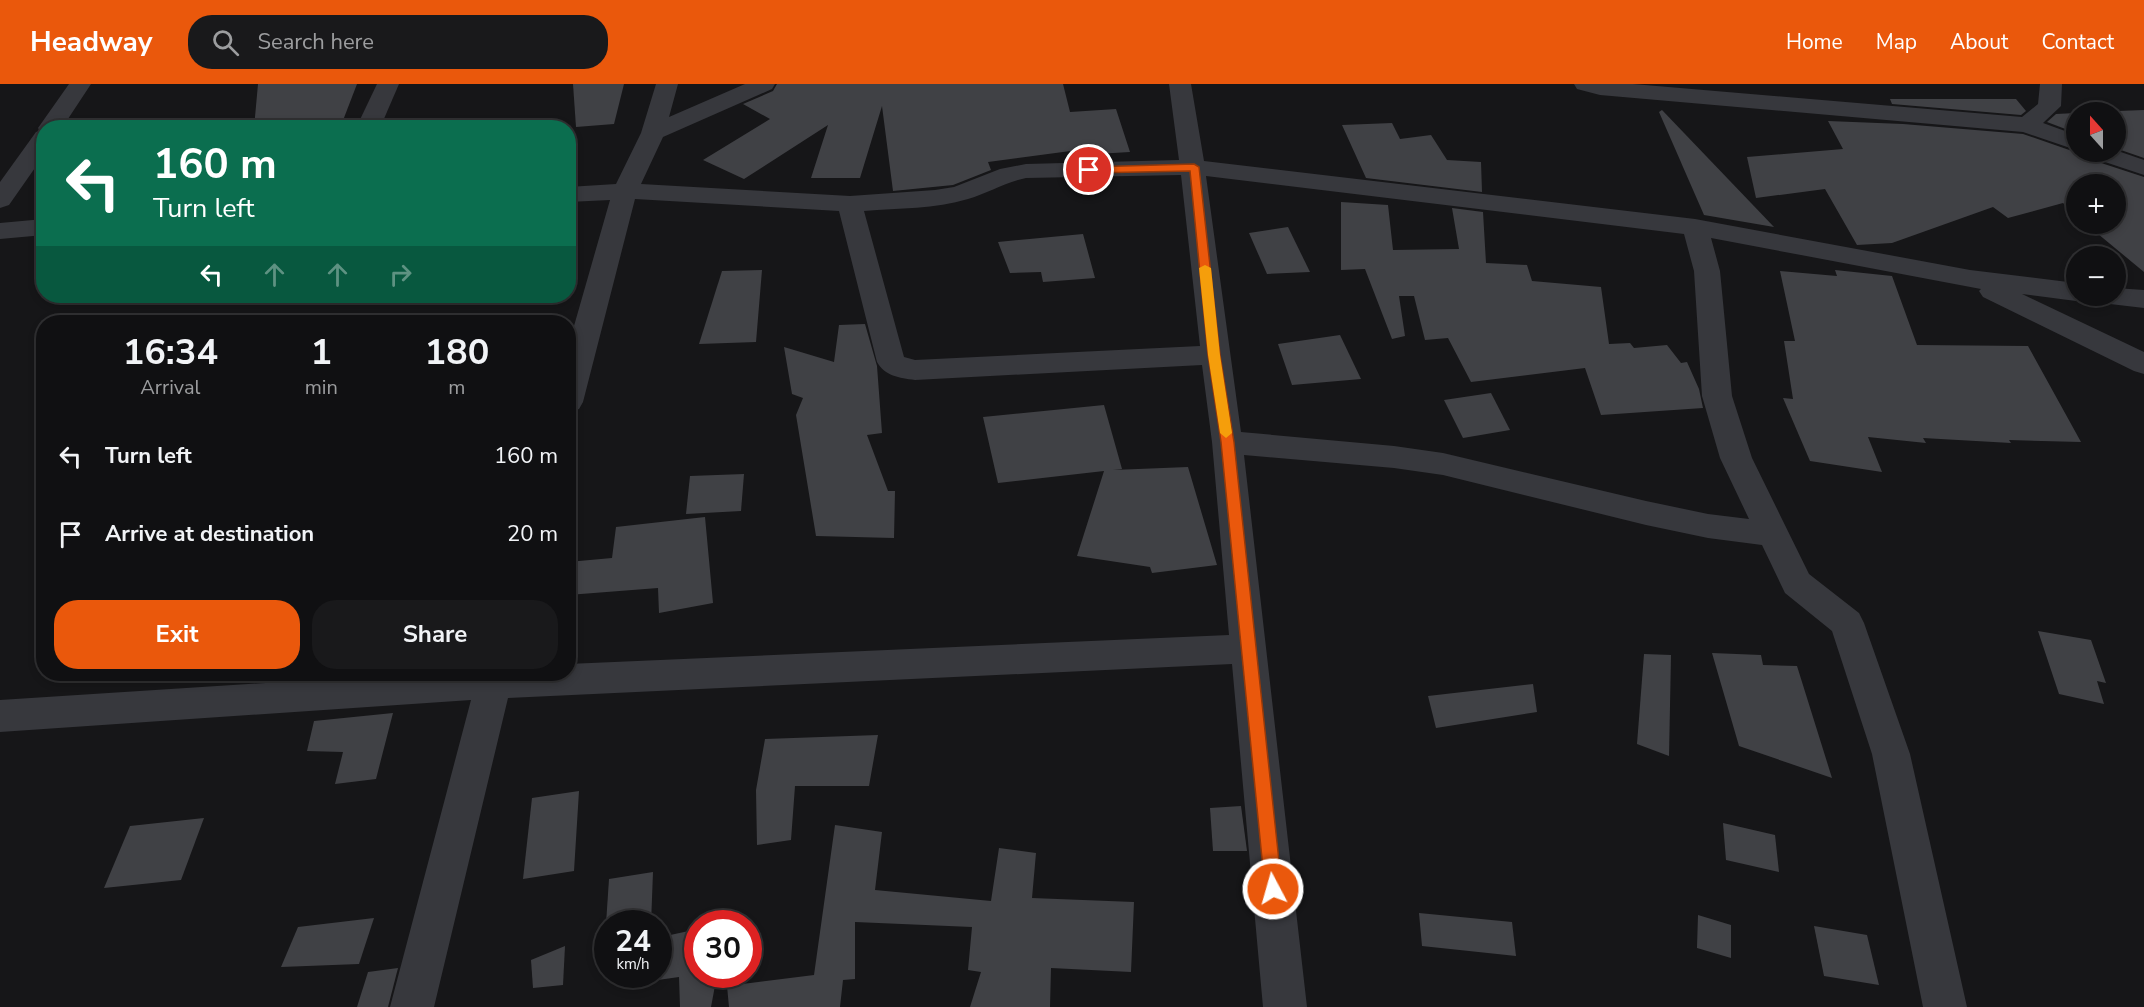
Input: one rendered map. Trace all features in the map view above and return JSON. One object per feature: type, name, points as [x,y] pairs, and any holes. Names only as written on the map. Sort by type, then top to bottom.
[{"type":"street","points":[[55,120],[80,84]]},
{"type":"street","points":[[372,120],[388,84]]},
{"type":"street","points":[[576,372],[625,191],[653,133],[667,84]]},
{"type":"street","points":[[653,133],[764,84]]},
{"type":"street","points":[[1180,84],[1194,167],[1214,355],[1227,442],[1286,1007]]},
{"type":"street","points":[[1585,84],[1600,88],[2028,125],[2066,139]]},
{"type":"street","points":[[2028,125],[2049,106],[2052,84]]},
{"type":"street","points":[[0,200],[36,148]]},
{"type":"street","points":[[2126,162],[2144,168]]},
{"type":"street","points":[[576,194],[625,191],[850,204],[935,198],[960,193],[1009,174],[1026,171],[1194,167],[1695,226],[1970,279],[2066,291]]},
{"type":"street","points":[[850,204],[891,362],[900,368],[915,370],[1214,355]]},
{"type":"street","points":[[1695,226],[1707,271],[1717,396],[1736,458],[1797,583],[1847,623],[1892,754],[1945,1007]]},
{"type":"street","points":[[0,231],[36,228]]},
{"type":"street","points":[[1970,279],[2144,364]]},
{"type":"street","points":[[2126,298],[2144,299]]},
{"type":"street","points":[[1227,442],[1394,457],[1443,464],[1646,513],[1708,526],[1772,534]]},
{"type":"street","points":[[576,675],[1248,649]]},
{"type":"street","points":[[0,716],[456,681]]},
{"type":"street","points":[[412,1007],[494,681]]},
{"type":"building","points":[[258,84],[357,84],[343,120],[255,120]]},
{"type":"building","points":[[573,84],[624,84],[614,124],[576,127]]},
{"type":"building","points":[[777,84],[1063,84],[1070,112],[1116,109],[1130,152],[1079,155],[1078,150],[988,162],[991,170],[953,185],[893,191],[882,106],[860,178],[811,178],[828,125],[744,179],[703,160],[770,119],[743,104],[773,91]]},
{"type":"building","points":[[1890,99],[2016,99],[2026,111],[2021,115],[1892,104]]},
{"type":"building","points":[[1662,110],[1774,227],[1704,215],[1659,112]]},
{"type":"building","points":[[2144,110],[2144,158],[2126,152],[2126,111]]},
{"type":"building","points":[[2056,114],[2066,114],[2066,129],[2047,122]]},
{"type":"building","points":[[1828,121],[1903,124],[2023,134],[2066,149],[2066,162],[2098,162],[2144,177],[2144,272],[2126,257],[2126,246],[2113,246],[2098,234],[2126,234],[2126,174],[2066,174],[2066,206],[2063,203],[2008,218],[1993,207],[1892,243],[1857,245],[1825,189],[1756,198],[1747,157],[1843,149]]},
{"type":"building","points":[[1392,123],[1400,139],[1431,135],[1447,160],[1481,162],[1482,192],[1366,178],[1342,125]]},
{"type":"building","points":[[1341,202],[1388,205],[1393,250],[1459,249],[1452,208],[1483,212],[1486,263],[1527,265],[1532,281],[1601,287],[1609,344],[1630,343],[1634,348],[1667,345],[1681,363],[1687,362],[1699,389],[1703,408],[1601,415],[1585,368],[1471,382],[1448,338],[1425,340],[1414,296],[1399,296],[1405,336],[1392,339],[1365,269],[1341,270]]},
{"type":"building","points":[[1288,227],[1310,272],[1267,274],[1249,233]]},
{"type":"building","points":[[1083,234],[1095,278],[1043,282],[1041,272],[1010,273],[998,242]]},
{"type":"building","points":[[762,270],[756,342],[699,344],[722,271]]},
{"type":"building","points":[[1835,270],[1892,276],[1917,345],[2028,346],[2081,442],[2009,440],[2011,443],[1923,438],[1926,443],[1868,437],[1882,472],[1810,461],[1783,398],[1793,399],[1784,341],[1795,341],[1780,271],[1837,276]]},
{"type":"building","points":[[865,324],[877,366],[882,433],[867,435],[888,491],[895,491],[894,538],[816,536],[796,415],[803,398],[792,394],[784,347],[834,362],[839,325]]},
{"type":"building","points":[[1340,335],[1361,379],[1292,385],[1278,344]]},
{"type":"building","points":[[1491,393],[1510,430],[1463,438],[1444,400]]},
{"type":"building","points":[[1104,405],[1122,469],[1113,470],[1188,467],[1217,565],[1152,573],[1150,567],[1077,556],[1104,471],[998,483],[983,417]]},
{"type":"building","points":[[744,474],[741,511],[686,514],[690,476]]},
{"type":"building","points":[[705,517],[713,603],[659,613],[658,588],[576,594],[576,561],[612,558],[616,527]]},
{"type":"building","points":[[2038,631],[2091,640],[2106,683],[2097,681],[2104,704],[2059,694]]},
{"type":"building","points":[[1712,653],[1761,655],[1763,665],[1797,666],[1832,778],[1739,746]]},
{"type":"building","points":[[1644,654],[1671,655],[1669,756],[1637,744]]},
{"type":"building","points":[[1533,684],[1537,712],[1436,728],[1428,696]]},
{"type":"building","points":[[393,713],[376,779],[335,784],[343,752],[307,751],[314,721]]},
{"type":"building","points":[[878,735],[869,786],[795,786],[791,840],[757,845],[756,790],[765,739]]},
{"type":"building","points":[[579,791],[574,871],[523,879],[532,798]]},
{"type":"building","points":[[1241,806],[1247,851],[1213,851],[1210,808]]},
{"type":"building","points":[[204,818],[181,880],[104,888],[130,826]]},
{"type":"building","points":[[1723,823],[1775,835],[1779,872],[1726,860]]},
{"type":"building","points":[[835,825],[882,832],[875,890],[991,901],[999,848],[1036,853],[1032,898],[1134,902],[1131,972],[1051,968],[1050,1007],[970,1007],[981,972],[968,970],[972,927],[855,922],[855,979],[843,980],[840,1007],[729,1007],[727,988],[762,988],[762,982],[814,975]]},
{"type":"building","points":[[653,872],[652,910],[607,910],[609,879]]},
{"type":"building","points":[[1419,913],[1512,922],[1516,956],[1422,946]]},
{"type":"building","points":[[1698,915],[1731,925],[1731,958],[1697,948]]},
{"type":"building","points":[[374,918],[359,964],[281,967],[298,927]]},
{"type":"building","points":[[1814,926],[1867,935],[1879,985],[1824,976]]},
{"type":"building","points":[[684,932],[684,988],[715,988],[711,1007],[680,1007],[679,977],[672,978],[672,935]]},
{"type":"building","points":[[565,946],[563,985],[533,988],[531,960]]},
{"type":"building","points":[[398,968],[388,1007],[357,1007],[368,972]]},
{"type":"slow traffic","points":[[1205,268],[1214,355],[1226,433]]},
{"type":"route","points":[[1089,170],[1194,167],[1214,355],[1227,442],[1273,889]]}]
